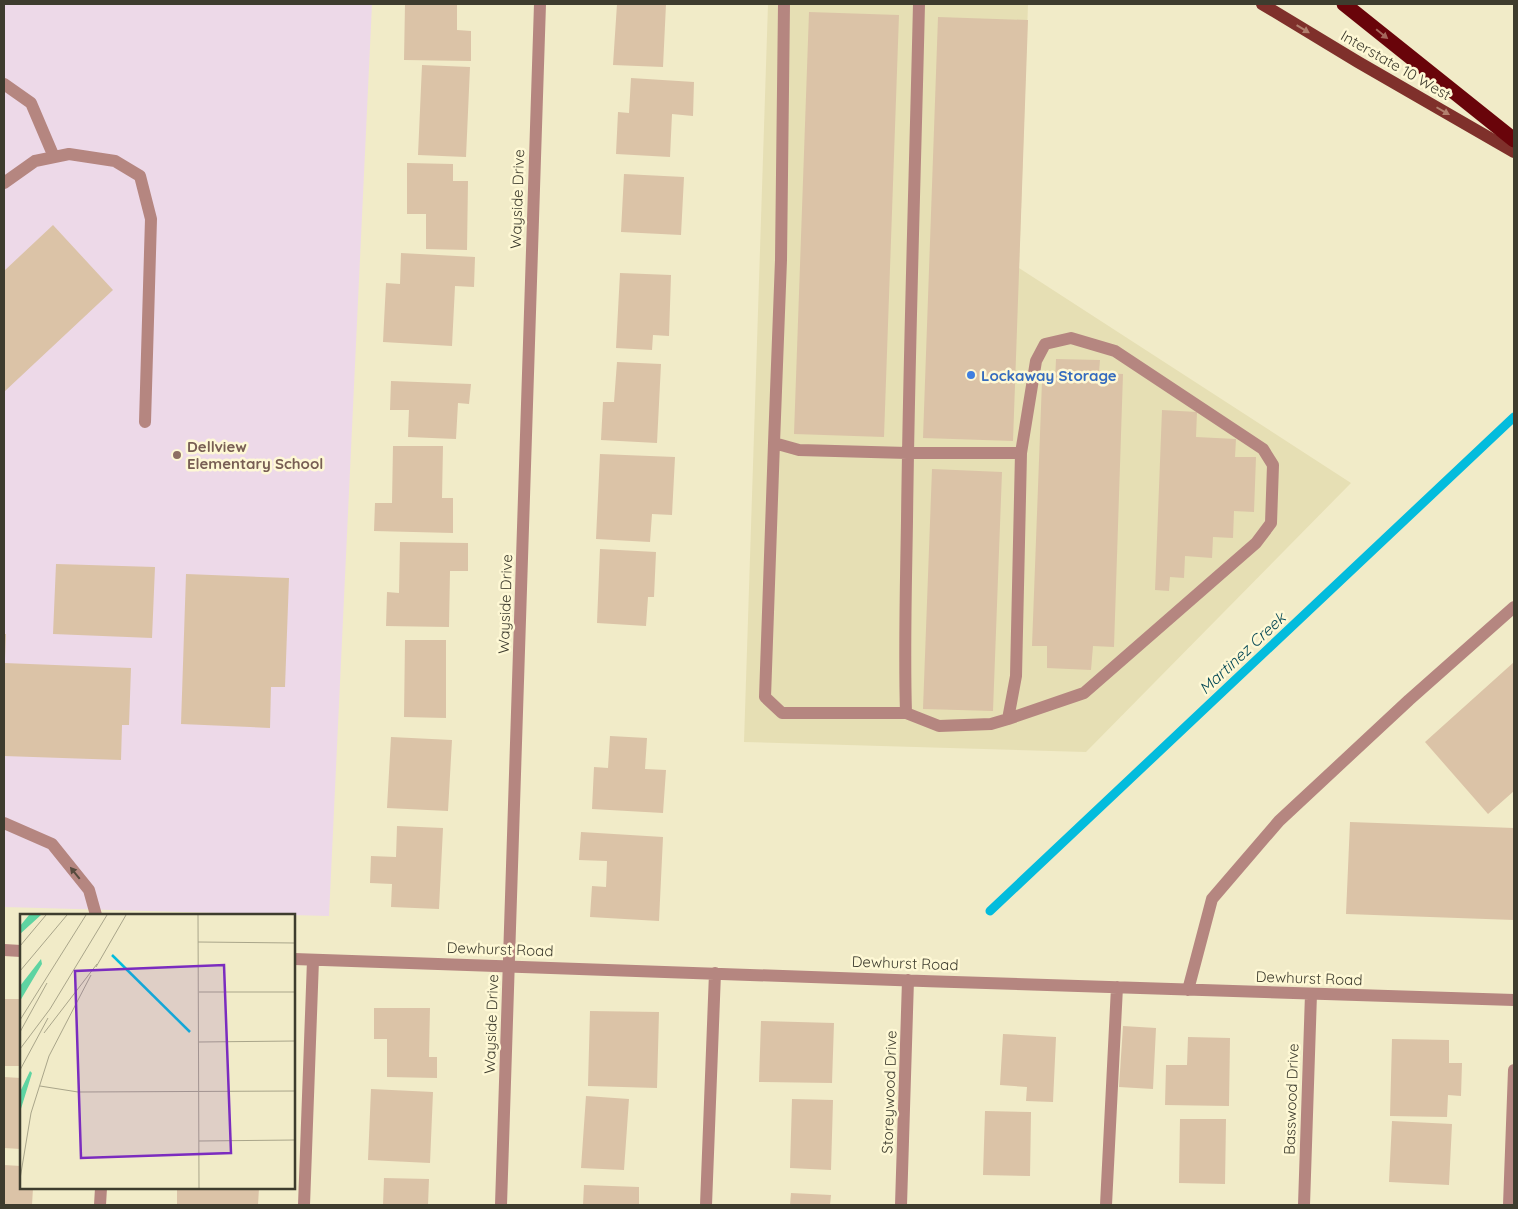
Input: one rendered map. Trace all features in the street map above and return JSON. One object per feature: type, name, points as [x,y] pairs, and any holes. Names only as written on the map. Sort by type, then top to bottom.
[{"type":"highway","points":[[1344,4],[1514,140]]},
{"type":"main road","name":"Interstate 10 West","points":[[1262,4],[1514,152]]},
{"type":"street","name":"Wayside Drive","points":[[501,1205],[540,4]]},
{"type":"street","points":[[784,4],[781,260],[765,696],[782,713],[906,713],[939,726],[991,724],[1008,719],[1084,693],[1256,543],[1271,523],[1273,464],[1263,449],[1115,351],[1071,338],[1045,344],[1036,361],[1020,453],[1016,676],[1008,719]]},
{"type":"street","points":[[906,713],[904,672],[907,453],[919,4]]},
{"type":"street","points":[[4,84],[31,103],[54,157]]},
{"type":"street","points":[[4,183],[35,161],[69,154],[116,161],[140,176],[151,219],[145,422]]},
{"type":"street","points":[[774,443],[799,450],[907,453],[1020,453]]},
{"type":"street","points":[[1188,990],[1212,899],[1279,821],[1409,700],[1514,607]]},
{"type":"street","points":[[4,823],[52,844],[89,890],[96,914]]},
{"type":"street","points":[[4,950],[20,951]]},
{"type":"street","name":"Dewhurst Road","points":[[295,959],[1514,1000]]},
{"type":"street","points":[[304,1205],[313,960]]},
{"type":"street","points":[[706,1205],[715,973]]},
{"type":"street","name":"Storeywood Drive","points":[[901,1205],[908,980]]},
{"type":"street","points":[[1106,1205],[1117,987]]},
{"type":"street","name":"Basswood Drive","points":[[1304,1205],[1311,994]]},
{"type":"street","points":[[1509,1205],[1514,1070]]},
{"type":"street","points":[[100,1205],[101,1189]]},
{"type":"shaded area","name":"Dellview Elementary School","points":[[4,4],[372,4],[329,916],[4,907]]},
{"type":"shaded area","name":"Lockaway Storage","points":[[768,4],[1028,4],[1019,268],[1351,483],[1086,752],[744,742]]},
{"type":"building","points":[[405,4],[457,4],[457,30],[471,31],[471,61],[404,60]]},
{"type":"building","points":[[617,4],[666,4],[663,67],[613,65]]},
{"type":"building","points":[[809,12],[899,15],[884,437],[794,434]]},
{"type":"building","points":[[938,17],[1028,20],[1013,441],[923,438]]},
{"type":"building","points":[[422,65],[470,67],[466,157],[418,155]]},
{"type":"building","points":[[631,78],[694,82],[693,116],[672,114],[670,157],[616,154],[618,112],[629,113]]},
{"type":"building","points":[[407,163],[453,164],[453,181],[468,181],[467,250],[426,249],[426,214],[407,214]]},
{"type":"building","points":[[624,174],[684,177],[681,235],[621,232]]},
{"type":"building","points":[[53,225],[113,290],[4,392],[4,271]]},
{"type":"building","points":[[401,253],[475,257],[474,287],[455,286],[452,346],[383,342],[386,283],[400,284]]},
{"type":"building","points":[[620,273],[671,275],[669,336],[653,335],[652,350],[616,348]]},
{"type":"building","points":[[1056,359],[1100,360],[1099,373],[1123,374],[1114,647],[1093,646],[1091,670],[1047,668],[1047,646],[1032,646],[1042,381],[1055,382]]},
{"type":"building","points":[[617,362],[661,364],[657,443],[601,440],[603,402],[614,402]]},
{"type":"building","points":[[391,381],[471,384],[469,404],[458,403],[456,439],[408,437],[409,410],[390,410]]},
{"type":"building","points":[[1162,410],[1197,412],[1196,437],[1236,439],[1235,457],[1256,457],[1254,512],[1234,511],[1233,538],[1213,537],[1212,558],[1185,556],[1184,578],[1170,577],[1169,591],[1155,590]]},
{"type":"building","points":[[393,446],[443,446],[442,498],[453,498],[453,533],[374,531],[375,503],[392,503]]},
{"type":"building","points":[[600,454],[675,457],[672,515],[652,514],[650,542],[596,539]]},
{"type":"building","points":[[932,469],[1002,472],[993,711],[923,709]]},
{"type":"building","points":[[400,542],[468,543],[468,571],[450,571],[449,627],[386,626],[387,592],[399,593]]},
{"type":"building","points":[[600,549],[656,552],[654,597],[648,597],[646,626],[597,623]]},
{"type":"building","points":[[56,564],[155,567],[152,638],[53,634]]},
{"type":"building","points":[[186,574],[289,578],[285,687],[271,687],[270,728],[181,724]]},
{"type":"building","points":[[4,634],[6,634],[5,659],[4,659]]},
{"type":"building","points":[[405,640],[446,640],[446,718],[404,717]]},
{"type":"building","points":[[1514,662],[1514,791],[1488,814],[1425,742]]},
{"type":"building","points":[[4,663],[131,668],[129,725],[122,725],[121,760],[4,756]]},
{"type":"building","points":[[610,736],[647,738],[645,769],[666,770],[663,813],[592,809],[594,767],[608,768]]},
{"type":"building","points":[[391,737],[452,740],[448,811],[387,808]]},
{"type":"building","points":[[1350,822],[1514,828],[1514,920],[1346,914]]},
{"type":"building","points":[[397,826],[443,828],[439,909],[391,907],[392,884],[370,883],[371,856],[396,857]]},
{"type":"building","points":[[581,832],[663,837],[659,921],[590,917],[592,886],[606,887],[607,861],[579,860]]},
{"type":"building","points":[[4,999],[20,999],[20,1066],[4,1066]]},
{"type":"building","points":[[374,1008],[430,1008],[429,1057],[437,1057],[437,1078],[387,1077],[387,1039],[374,1039]]},
{"type":"building","points":[[590,1011],[659,1012],[657,1088],[588,1086]]},
{"type":"building","points":[[761,1021],[834,1023],[832,1083],[759,1082]]},
{"type":"building","points":[[1123,1026],[1156,1028],[1153,1089],[1119,1087]]},
{"type":"building","points":[[1003,1034],[1056,1037],[1053,1102],[1026,1101],[1027,1087],[1000,1085]]},
{"type":"building","points":[[1188,1037],[1230,1038],[1229,1106],[1165,1105],[1166,1065],[1187,1065]]},
{"type":"building","points":[[1392,1039],[1449,1040],[1449,1063],[1462,1063],[1461,1096],[1448,1095],[1447,1117],[1390,1116]]},
{"type":"building","points":[[4,1077],[20,1078],[20,1149],[4,1148]]},
{"type":"building","points":[[371,1089],[433,1092],[430,1163],[368,1160]]},
{"type":"building","points":[[586,1096],[629,1099],[624,1170],[581,1168]]},
{"type":"building","points":[[792,1099],[833,1100],[831,1170],[790,1168]]},
{"type":"building","points":[[985,1111],[1031,1112],[1030,1176],[983,1175]]},
{"type":"building","points":[[1180,1119],[1226,1119],[1225,1184],[1179,1183]]},
{"type":"building","points":[[1392,1121],[1452,1124],[1449,1185],[1389,1182]]},
{"type":"building","points":[[4,1165],[20,1166],[20,1189],[33,1189],[32,1205],[4,1205]]},
{"type":"building","points":[[384,1178],[429,1179],[428,1205],[383,1205]]},
{"type":"building","points":[[584,1185],[639,1187],[639,1205],[583,1205]]},
{"type":"building","points":[[177,1189],[259,1189],[258,1205],[177,1205]]},
{"type":"building","points":[[791,1193],[831,1195],[830,1205],[790,1205]]},
{"type":"waterway","name":"Martinez Creek","points":[[990,911],[1514,417]]},
{"type":"place","name":"Lockaway Storage","points":[[971,375]]},
{"type":"place","name":"Dellview Elementary School","points":[[177,455]]}]
